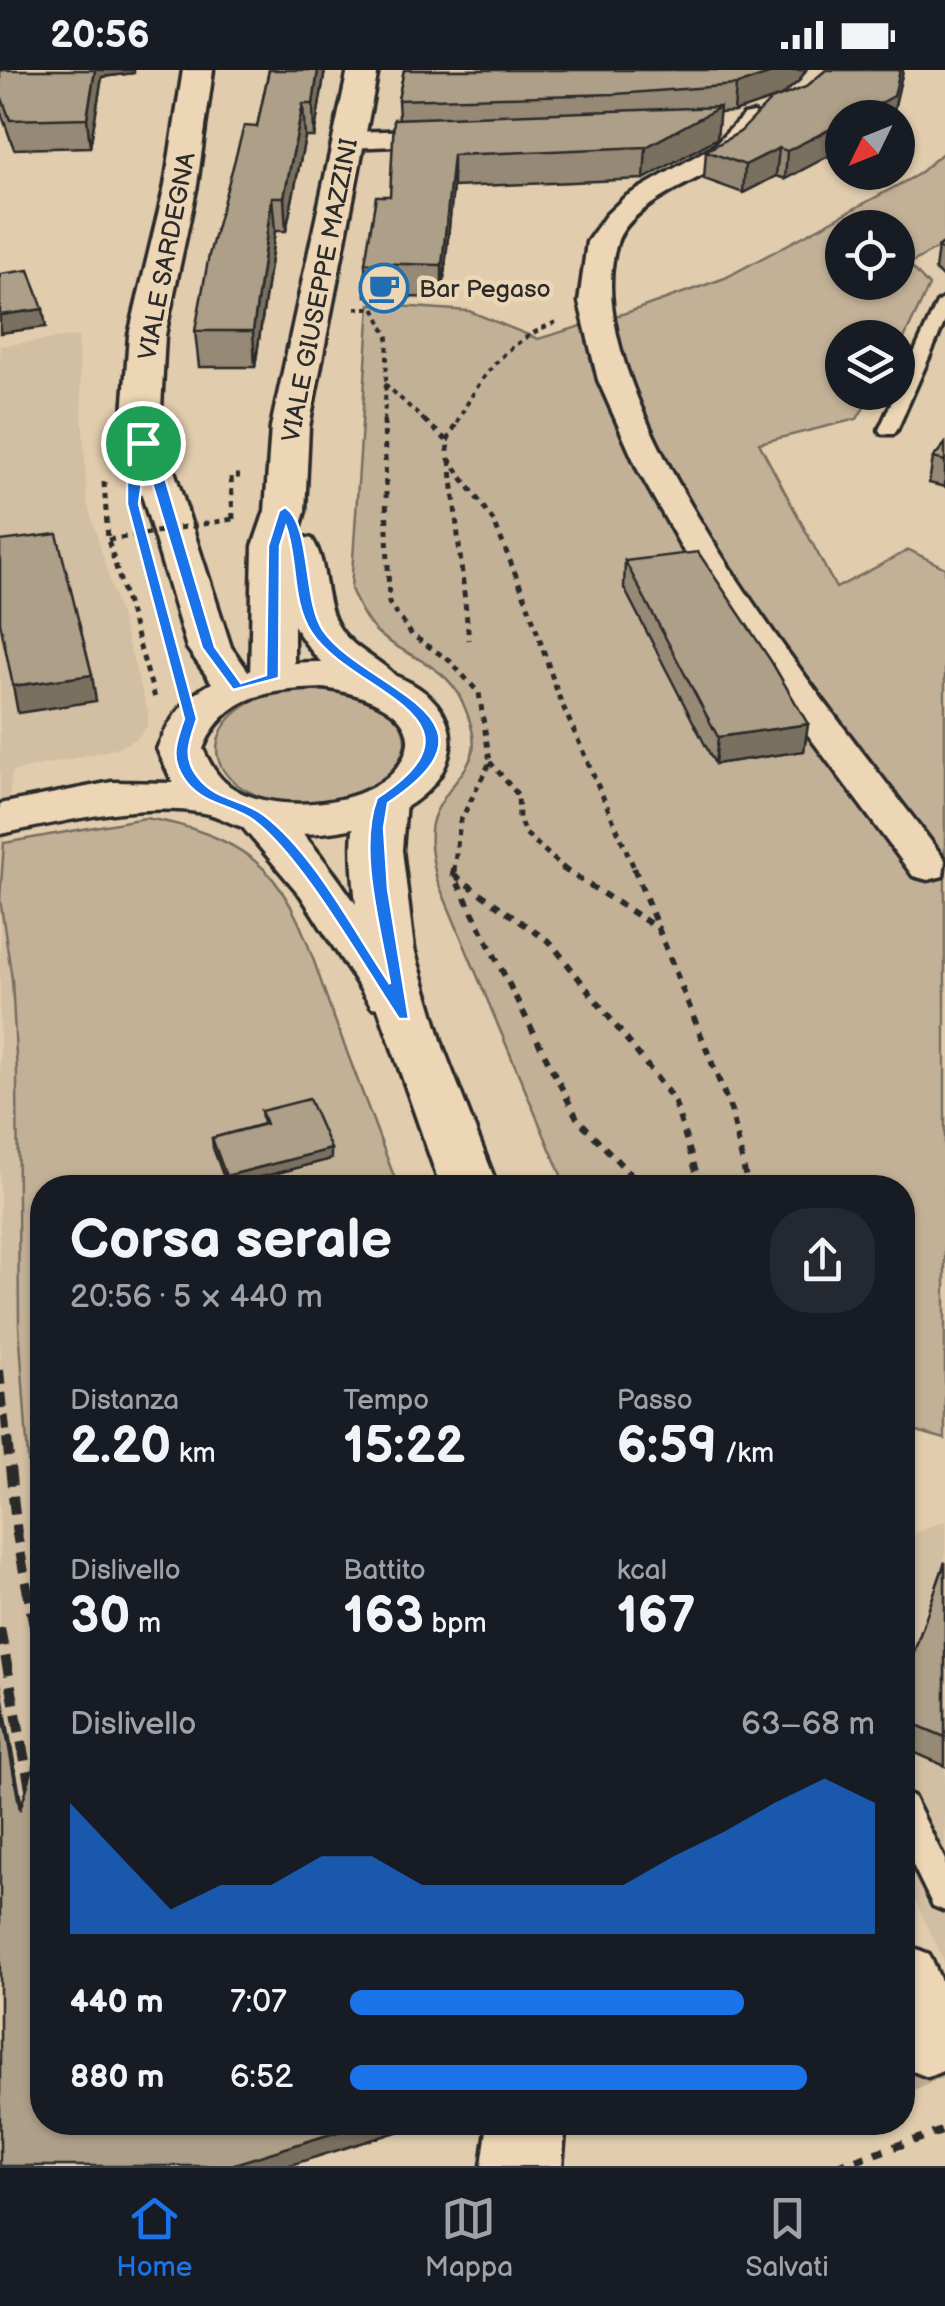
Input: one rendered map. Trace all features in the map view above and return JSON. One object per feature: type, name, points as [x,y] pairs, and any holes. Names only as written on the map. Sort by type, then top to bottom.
[{"type":"main road","name":"VIALE SARDEGNA","points":[[176,727],[133,504],[133,482],[143,443],[141,398],[147,334],[180,185],[198,70]]},
{"type":"main road","name":"VIALE GIUSEPPE MAZZINI","points":[[255,683],[274,546],[285,511],[290,427],[363,70]]},
{"type":"main road","name":"VIALE SARDEGNA","points":[[143,443],[160,481],[209,648],[255,683]]},
{"type":"main road","name":"VIALE GIUSEPPE MAZZINI","points":[[212,798],[258,817],[301,820],[344,814],[382,801],[410,782],[428,760],[432,739],[424,717],[326,644],[312,622],[304,598],[294,533],[285,511]]},
{"type":"main road","name":"VIALE GIUSEPPE MAZZINI","points":[[99,788],[176,727],[255,683],[323,675],[382,686]]},
{"type":"main road","points":[[176,727],[194,782],[212,798]]},
{"type":"main road","points":[[0,796],[99,788],[212,798]]},
{"type":"main road","points":[[0,818],[99,788]]},
{"type":"main road","name":"VIALE GIUSEPPE MAZZINI","points":[[382,801],[377,828],[379,874],[404,1015],[465,1175]]},
{"type":"main road","name":"VIALE GIUSEPPE MAZZINI","points":[[258,817],[318,884],[404,1015]]},
{"type":"main road","points":[[522,2166],[525,2135]]},
{"type":"street","points":[[712,127],[765,117],[742,138],[646,195],[614,226],[598,254],[595,316],[614,387],[669,494],[800,702],[928,866]]},
{"type":"street","points":[[348,140],[489,136]]},
{"type":"lane","points":[[888,430],[945,302]]},
{"type":"lane","points":[[915,1833],[945,1894]]},
{"type":"path","points":[[469,640],[447,441],[486,368],[522,334],[564,319],[595,316]]},
{"type":"path","points":[[383,383],[447,441]]},
{"type":"path","points":[[450,459],[494,522],[527,602],[559,697],[616,834],[662,930],[732,1113],[745,1175]]},
{"type":"path","points":[[108,540],[232,519],[231,476],[247,476]]},
{"type":"path","points":[[104,482],[108,540],[176,727]]},
{"type":"path","points":[[490,762],[518,796],[518,818],[525,834],[554,860],[662,930]]},
{"type":"path","points":[[453,874],[552,943],[674,1100],[697,1175]]},
{"type":"path","points":[[837,2166],[945,2130]]},
{"type":"shaded area","points":[[945,151],[945,244],[915,261],[915,210],[852,210],[889,190],[915,190],[915,176]]},
{"type":"shaded area","points":[[825,224],[825,300],[915,300],[915,271],[929,286],[913,320],[825,320],[825,410],[863,410],[857,419],[759,443],[836,588],[909,550],[945,568],[945,1439],[915,1430],[915,1175],[561,1175],[433,863],[433,820],[473,752],[470,722],[455,688],[436,670],[379,634],[366,619],[351,589],[370,304],[469,311],[538,339],[725,278]]},
{"type":"shaded area","points":[[78,336],[87,502],[148,712],[148,725],[137,738],[118,748],[12,772],[0,885],[0,346]]},
{"type":"shaded area","points":[[317,688],[371,701],[399,722],[404,746],[392,770],[365,790],[329,803],[287,803],[244,789],[230,778],[217,754],[218,741],[231,717],[265,696]]},
{"type":"shaded area","points":[[145,818],[192,829],[224,841],[252,858],[287,899],[304,934],[393,1175],[30,1175],[30,1488],[19,1325],[17,1074],[12,979],[0,899],[4,843]]},
{"type":"shaded area","points":[[0,899],[12,979],[17,1074],[19,1325],[30,1488],[30,2135],[0,2166]]},
{"type":"shaded area","points":[[945,1521],[945,1964],[915,1900],[915,1533]]},
{"type":"building","points":[[0,70],[95,70],[87,118],[10,120],[0,93]]},
{"type":"building","points":[[269,70],[318,70],[313,104],[303,104],[284,197],[272,197],[253,331],[195,331],[209,255],[244,126],[257,127]]},
{"type":"building","points":[[404,70],[780,70],[736,85],[616,94],[398,100]]},
{"type":"building","points":[[826,70],[900,70],[894,96],[887,100],[825,100],[825,132],[787,151],[779,148],[745,165],[706,151],[740,132],[771,100],[806,87]]},
{"type":"building","points":[[720,107],[646,147],[453,155],[442,265],[365,263],[376,196],[390,196],[394,119]]},
{"type":"building","points":[[29,270],[43,309],[0,315],[0,274]]},
{"type":"building","points":[[945,444],[945,461],[933,458]]},
{"type":"building","points":[[57,534],[92,675],[13,686],[0,622],[0,541]]},
{"type":"building","points":[[698,552],[808,724],[718,737],[625,561]]},
{"type":"building","points":[[309,1099],[331,1149],[226,1175],[212,1138],[266,1124],[261,1111]]},
{"type":"building","points":[[945,1562],[945,1737],[915,1724],[915,1649]]},
{"type":"building","points":[[0,1697],[20,1810],[30,1778],[30,2135],[327,2135],[235,2166],[0,2166]]},
{"type":"tunnel","points":[[928,2039],[945,2076]]},
{"type":"railway","points":[[0,1370],[7,1440]]},
{"type":"railway","points":[[7,1438],[17,1534],[30,1605]]},
{"type":"railway","points":[[0,1628],[30,1788]]},
{"type":"place","name":"Bar Pegaso","points":[[384,288]]},
{"type":"route","points":[[143,443],[160,481],[209,648],[238,688],[272,678],[274,546],[285,511],[294,533],[306,611],[318,633],[338,655],[406,700],[424,717],[432,739],[428,760],[410,782],[382,801],[377,828],[380,889],[404,1015],[297,858],[258,817],[212,798],[194,782],[184,765],[180,749],[190,719],[133,504],[133,482],[143,443]]}]
